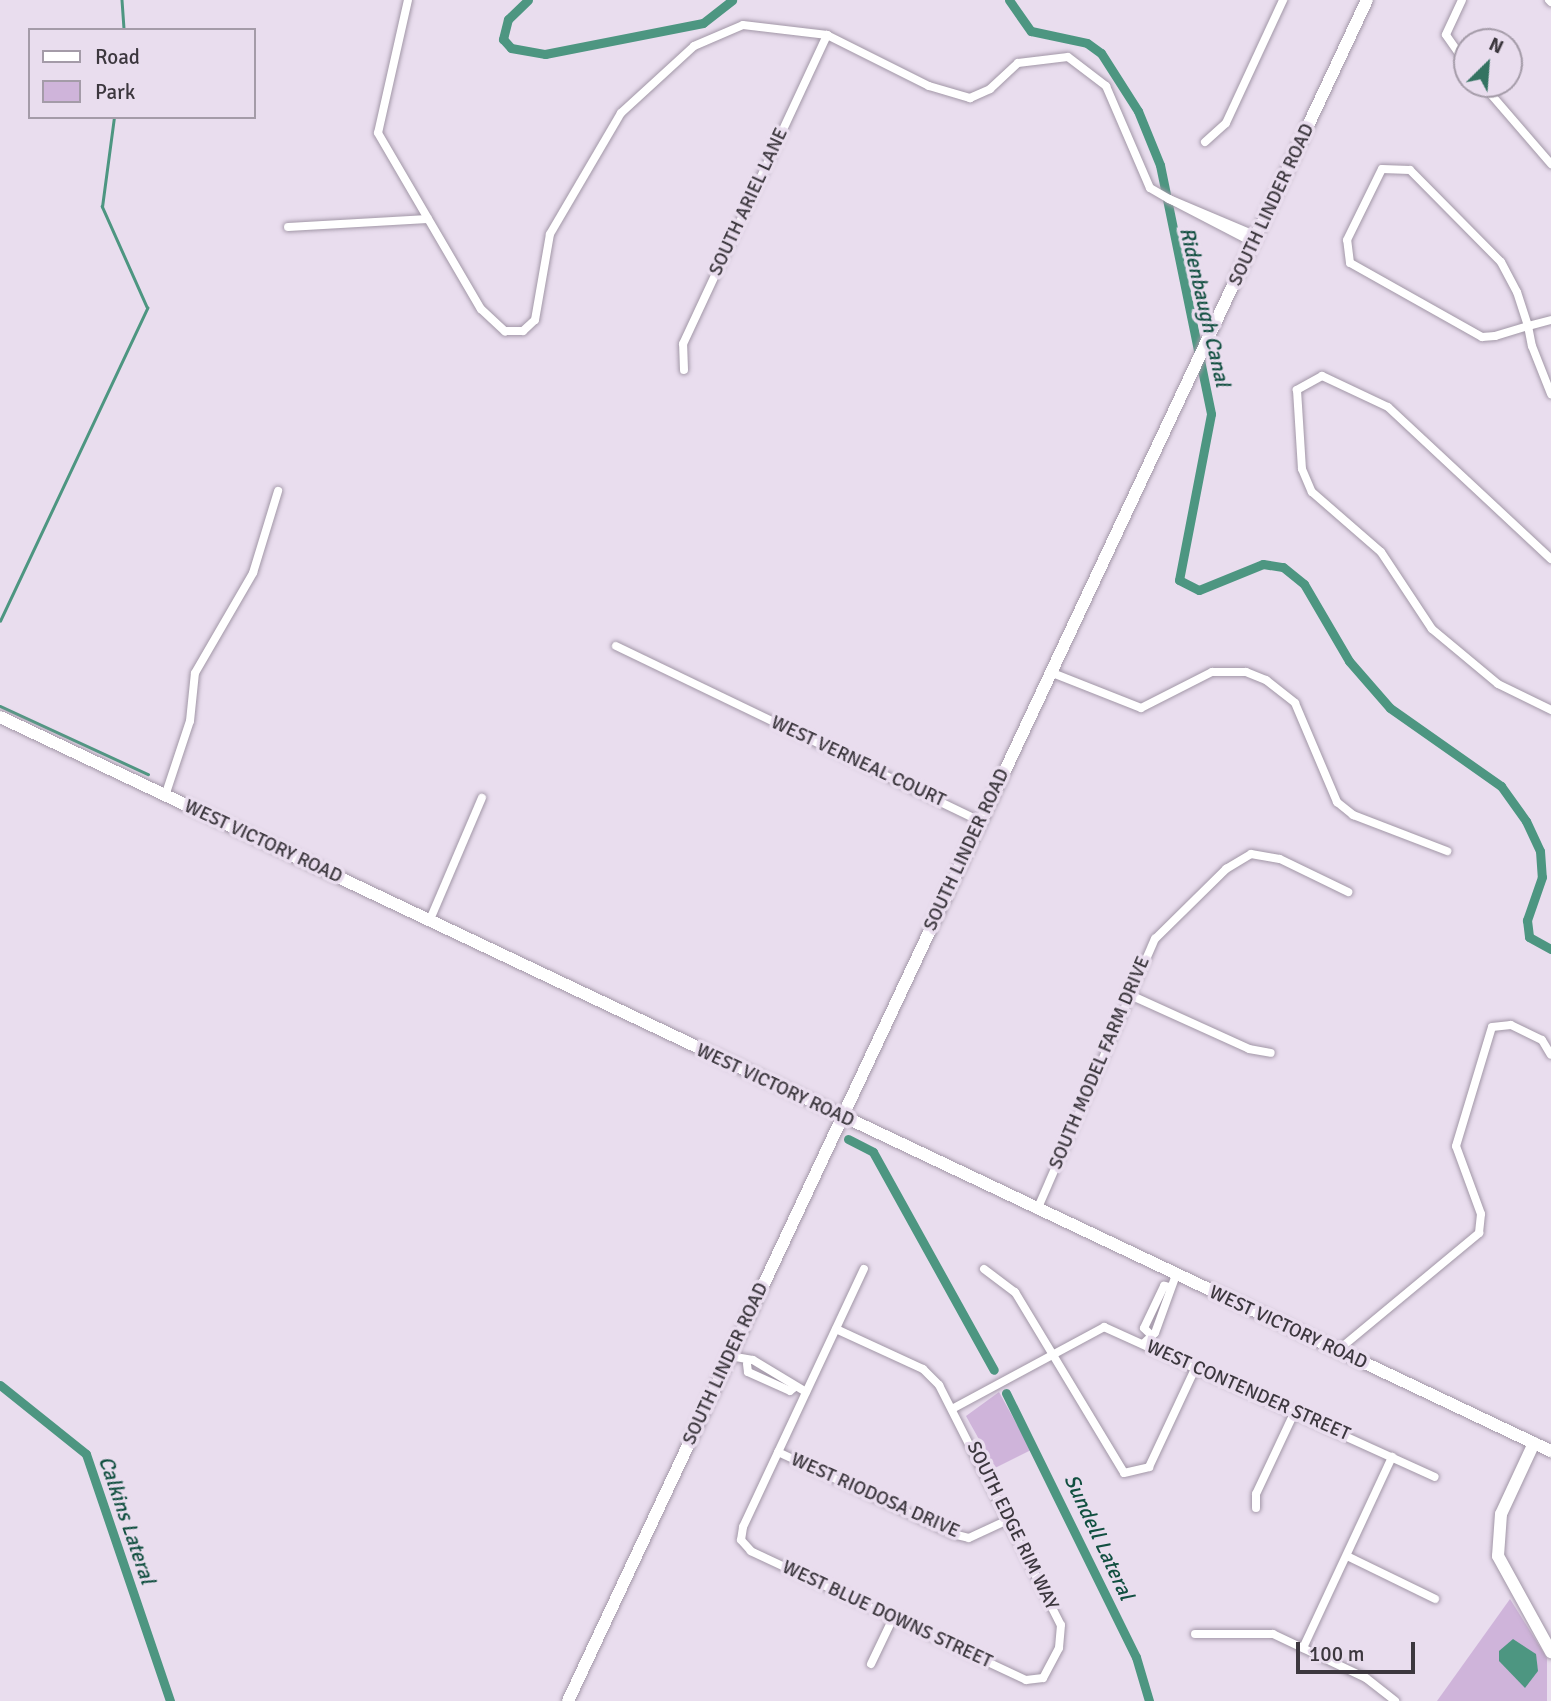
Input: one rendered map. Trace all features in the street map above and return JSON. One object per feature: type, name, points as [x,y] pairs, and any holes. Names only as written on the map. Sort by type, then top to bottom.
[{"type":"street","points":[[408,0],[377,119],[384,152],[491,323],[523,331],[536,320],[550,234],[607,135],[637,97],[694,46],[743,25],[827,35],[929,86],[970,98],[1027,60],[1055,55],[1082,62],[1122,111],[1150,188],[1256,240]]},
{"type":"street","points":[[1205,142],[1226,123],[1283,0]]},
{"type":"street","name":"SOUTH LINDER ROAD","points":[[568,1701],[1367,0]]},
{"type":"street","points":[[1453,45],[1446,35],[1462,0]]},
{"type":"street","name":"SOUTH ARIEL LANE","points":[[684,370],[682,344],[827,35]]},
{"type":"street","points":[[1494,98],[1551,164]]},
{"type":"street","points":[[1551,320],[1528,326],[1482,337],[1355,268],[1346,257],[1347,240],[1377,177],[1392,165],[1410,170],[1502,262],[1528,326],[1551,394]]},
{"type":"street","points":[[288,227],[428,219]]},
{"type":"street","points":[[1551,559],[1421,432],[1343,383],[1310,379],[1297,390],[1294,407],[1302,469],[1312,492],[1363,532],[1432,629],[1498,684],[1551,710]]},
{"type":"street","points":[[165,796],[190,721],[195,673],[242,593],[278,491]]},
{"type":"street","name":"WEST VERNEAL COURT","points":[[615,646],[980,821]]},
{"type":"street","points":[[1050,672],[1141,708],[1212,672],[1246,672],[1266,680],[1301,715],[1337,802],[1353,815],[1447,851]]},
{"type":"street","name":"WEST VICTORY ROAD","points":[[0,718],[1037,1210],[1173,1281],[1337,1351],[1551,1451]]},
{"type":"street","points":[[429,922],[482,797]]},
{"type":"street","name":"SOUTH MODEL FARM DRIVE","points":[[1037,1210],[1128,994],[1155,939],[1240,858],[1280,859],[1348,892]]},
{"type":"street","points":[[1128,994],[1249,1049],[1271,1053]]},
{"type":"street","points":[[1337,1351],[1479,1233],[1481,1214],[1456,1146],[1492,1027],[1511,1025],[1542,1040],[1551,1055]]},
{"type":"street","points":[[778,1452],[864,1269]]},
{"type":"street","points":[[984,1269],[1015,1292],[1117,1468],[1131,1475],[1149,1467],[1195,1369]]},
{"type":"street","points":[[1143,1344],[1149,1333],[1144,1328],[1164,1286],[1173,1281]]},
{"type":"street","name":"WEST CONTENDER STREET","points":[[1051,1353],[1104,1327],[1295,1411],[1435,1477]]},
{"type":"street","name":"SOUTH EDGE RIM WAY","points":[[836,1329],[923,1369],[952,1409],[1010,1519],[1061,1625],[1059,1648],[1038,1681]]},
{"type":"street","points":[[952,1409],[1051,1353]]},
{"type":"street","points":[[730,1356],[747,1364],[753,1360],[795,1380],[795,1387],[806,1392]]},
{"type":"street","points":[[1256,1508],[1256,1494],[1295,1411]]},
{"type":"street","points":[[1534,1443],[1497,1538],[1505,1579],[1547,1635],[1551,1652]]},
{"type":"street","name":"WEST RIODOSA DRIVE","points":[[778,1452],[953,1534],[969,1538],[1010,1519]]},
{"type":"street","name":"WEST BLUE DOWNS STREET","points":[[778,1452],[741,1540],[751,1551],[1026,1681],[1038,1681]]},
{"type":"street","points":[[1303,1648],[1392,1457]]},
{"type":"street","points":[[1348,1556],[1435,1598]]},
{"type":"street","points":[[871,1664],[893,1618]]},
{"type":"street","points":[[1195,1634],[1267,1632],[1303,1648],[1384,1692],[1395,1701]]},
{"type":"street","points":[[1380,1701],[1384,1692]]},
{"type":"green space","points":[[999,1392],[1031,1450],[995,1468],[966,1416]]},
{"type":"green space","points":[[1510,1599],[1547,1658],[1547,1701],[1437,1701]]},
{"type":"shaded area","points":[[1513,1639],[1536,1654],[1538,1671],[1525,1688],[1499,1661],[1499,1651]]},
{"type":"waterway","points":[[122,0],[124,28]]},
{"type":"waterway","name":"Ridenbaugh Canal","points":[[528,0],[508,19],[503,39],[511,48],[545,54],[703,23],[732,0]]},
{"type":"waterway","name":"Ridenbaugh Canal","points":[[1009,0],[1031,31],[1087,43],[1101,53],[1138,111],[1160,165],[1211,414],[1179,580],[1199,590],[1263,564],[1283,567],[1304,584],[1349,661],[1390,708],[1501,786],[1526,821],[1540,851],[1542,877],[1527,920],[1529,937],[1551,949]]},
{"type":"waterway","points":[[0,621],[147,308],[102,207],[114,119]]},
{"type":"waterway","points":[[0,706],[148,774]]},
{"type":"waterway","name":"Sundell Lateral","points":[[848,1139],[873,1152],[994,1370]]},
{"type":"waterway","name":"Calkins Lateral","points":[[0,1385],[86,1454],[170,1701]]},
{"type":"waterway","name":"Sundell Lateral","points":[[1006,1393],[1136,1657],[1149,1701]]}]
